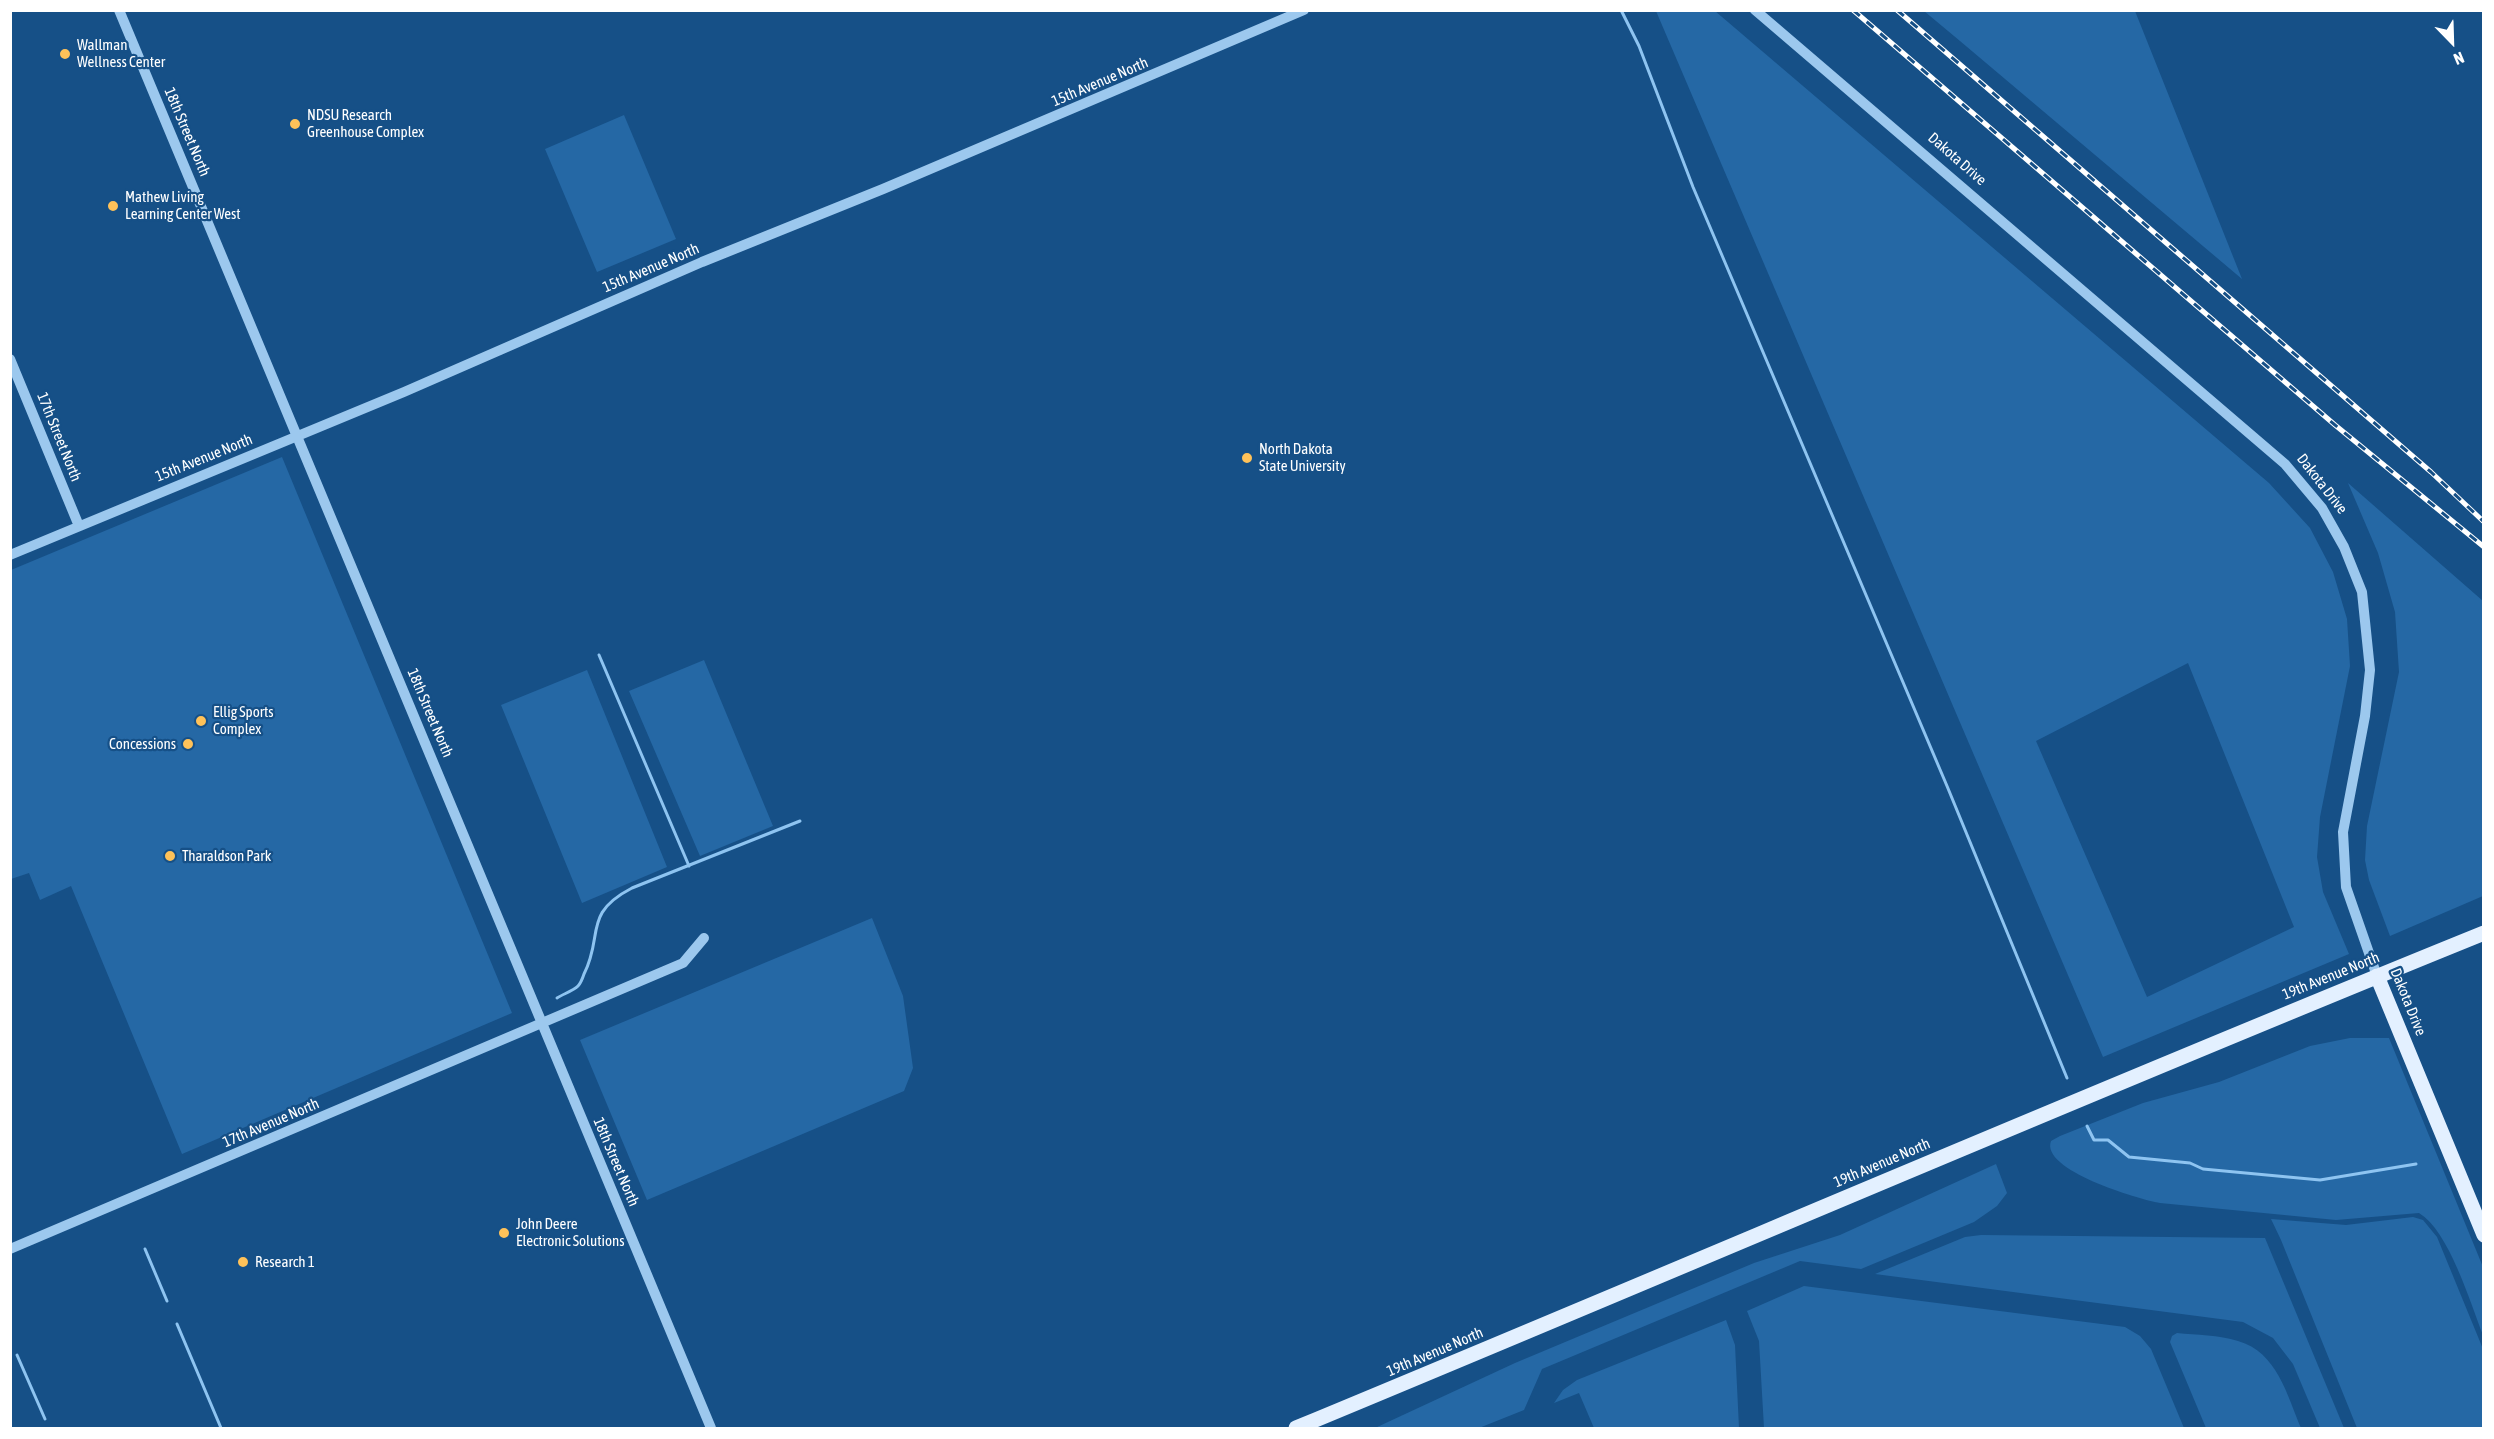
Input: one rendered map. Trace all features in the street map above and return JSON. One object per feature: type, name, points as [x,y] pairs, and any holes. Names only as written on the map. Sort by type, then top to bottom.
[{"type":"main road","name":"19th Avenue North","points":[[1296,1428],[2484,933]]},
{"type":"main road","name":"Dakota Drive","points":[[2377,976],[2482,1227]]},
{"type":"street","name":"18th Street North","points":[[119,10],[711,1428]]},
{"type":"street","name":"15th Avenue North","points":[[10,555],[404,392],[702,262],[916,175],[1304,10]]},
{"type":"street","name":"Dakota Drive","points":[[1755,10],[2285,464],[2322,508],[2344,547],[2362,592],[2367,628],[2370,670],[2365,716],[2343,831],[2346,887],[2377,976]]},
{"type":"street","name":"17th Street North","points":[[10,359],[79,526]]},
{"type":"street","name":"17th Avenue North","points":[[10,1249],[683,963],[704,938]]},
{"type":"shaded area","points":[[1656,11],[1715,11],[2269,483],[2310,528],[2333,572],[2347,619],[2350,666],[2320,817],[2317,857],[2323,892],[2349,954],[2103,1057]],"holes":[[[2188,663],[2294,927],[2147,997],[2036,741]]]},
{"type":"shaded area","points":[[1924,11],[2135,11],[2242,279],[1960,41]]},
{"type":"shaded area","points":[[624,115],[676,239],[597,272],[545,149]]},
{"type":"shaded area","name":"Ellig Sports Complex","points":[[282,457],[512,1013],[182,1154],[71,886],[40,900],[29,873],[11,879],[11,570]]},
{"type":"shaded area","points":[[2348,483],[2483,601],[2483,896],[2390,936],[2369,880],[2365,860],[2367,826],[2399,672],[2395,612],[2378,553]]},
{"type":"shaded area","points":[[704,660],[773,826],[700,856],[629,691]]},
{"type":"shaded area","points":[[587,670],[667,867],[582,903],[501,705]]},
{"type":"shaded area","points":[[872,918],[903,996],[913,1068],[904,1091],[647,1200],[580,1040]]},
{"type":"shaded area","points":[[2350,1038],[2389,1038],[2483,1267],[2483,1335],[2449,1251],[2430,1222],[2419,1213],[2336,1220],[2160,1203],[2132,1196],[2093,1181],[2060,1162],[2052,1152],[2051,1141],[2060,1136],[2143,1103],[2219,1082],[2310,1046]]},
{"type":"shaded area","points":[[1996,1164],[2007,1193],[1997,1206],[1974,1222],[1861,1269],[1800,1261],[1542,1369],[1524,1410],[1479,1428],[1375,1428],[1515,1363],[1754,1263],[1840,1235]]},
{"type":"shaded area","points":[[2413,1217],[2423,1220],[2437,1237],[2483,1349],[2483,1428],[2357,1428],[2271,1219],[2346,1225]]},
{"type":"shaded area","points":[[1981,1235],[2265,1238],[2344,1428],[2320,1428],[2293,1364],[2273,1338],[2243,1322],[1875,1274],[1965,1237]]},
{"type":"shaded area","points":[[1804,1286],[2125,1327],[2140,1336],[2151,1349],[2184,1428],[1764,1428],[1759,1341],[1747,1311]]},
{"type":"shaded area","points":[[1726,1320],[1735,1345],[1739,1428],[1594,1428],[1579,1393],[1554,1403],[1563,1390],[1577,1380]]},
{"type":"shaded area","points":[[2177,1333],[2231,1339],[2251,1347],[2262,1355],[2279,1376],[2301,1428],[2206,1428],[2170,1342],[2172,1336]]},
{"type":"waterway","points":[[1621,10],[1639,46],[1693,187],[1947,786],[2067,1078]]},
{"type":"waterway","points":[[599,655],[689,866]]},
{"type":"waterway","points":[[557,998],[580,983],[590,960],[600,916],[616,898],[632,888],[800,821]]},
{"type":"waterway","points":[[2087,1126],[2094,1140],[2108,1140],[2129,1157],[2190,1163],[2203,1169],[2320,1180],[2416,1164]]},
{"type":"waterway","points":[[145,1249],[167,1301]]},
{"type":"waterway","points":[[177,1324],[221,1428]]},
{"type":"waterway","points":[[17,1355],[45,1419]]},
{"type":"railway","points":[[1853,10],[2335,425],[2484,547]]},
{"type":"railway","points":[[1897,10],[2431,472],[2484,522]]},
{"type":"place","name":"Wallman Wellness Center","points":[[65,54]]},
{"type":"place","name":"NDSU Research Greenhouse Complex","points":[[295,124]]},
{"type":"place","name":"Mathew Living Learning Center West","points":[[113,206]]},
{"type":"place","name":"North Dakota State University","points":[[1247,458]]},
{"type":"place","name":"Ellig Sports Complex","points":[[201,721]]},
{"type":"place","name":"Concessions","points":[[188,744]]},
{"type":"place","name":"Tharaldson Park","points":[[170,856]]},
{"type":"place","name":"John Deere Electronic Solutions","points":[[504,1233]]},
{"type":"place","name":"Research 1","points":[[243,1262]]}]
